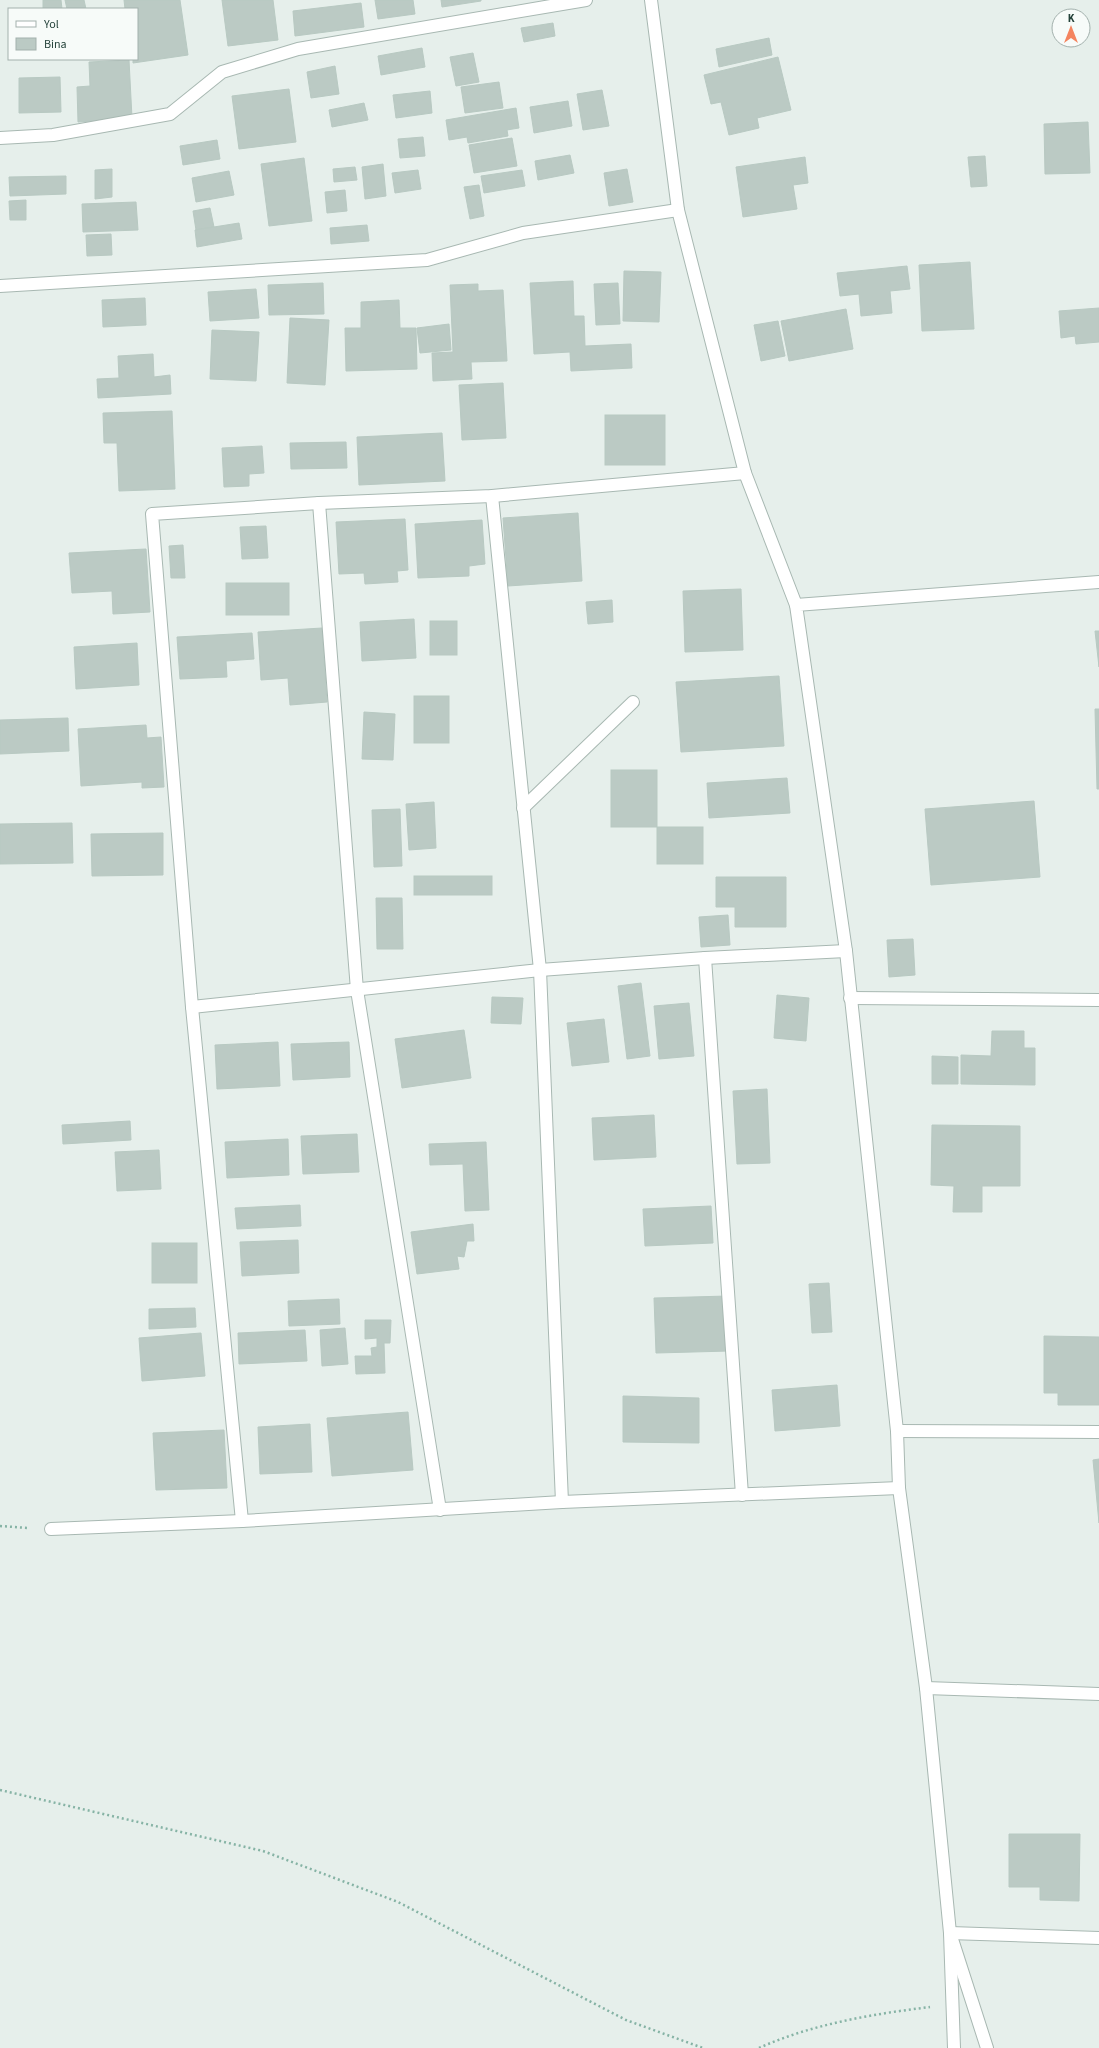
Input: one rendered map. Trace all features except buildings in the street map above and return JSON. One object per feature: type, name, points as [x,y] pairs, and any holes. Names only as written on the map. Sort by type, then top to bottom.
[{"type":"street","points":[[0,138],[53,135],[170,114],[222,72],[298,50],[586,0]]},
{"type":"street","points":[[651,0],[678,210],[745,473],[796,604],[846,951],[897,1431],[899,1488],[926,1688],[950,1933],[954,2048]]},
{"type":"street","points":[[0,286],[427,260],[523,233],[678,210]]},
{"type":"street","points":[[242,1521],[192,1007],[152,514],[319,503],[492,496],[745,473]]},
{"type":"street","points":[[492,496],[540,970],[562,1502]]},
{"type":"street","points":[[319,503],[357,990],[440,1510]]},
{"type":"street","points":[[796,604],[1099,582]]},
{"type":"street","points":[[523,808],[633,702]]},
{"type":"street","points":[[192,1007],[540,970],[705,958],[846,951]]},
{"type":"street","points":[[705,958],[742,1495]]},
{"type":"street","points":[[850,998],[1099,1000]]},
{"type":"street","points":[[897,1431],[1099,1432]]},
{"type":"street","points":[[51,1529],[242,1521],[562,1502],[899,1488]]},
{"type":"street","points":[[926,1688],[1099,1694]]},
{"type":"street","points":[[950,1933],[1099,1938]]},
{"type":"street","points":[[950,1933],[987,2048]]},
{"type":"path","points":[[0,1526],[51,1529]]},
{"type":"path","points":[[0,1790],[263,1851],[398,1902],[626,2020],[703,2048]]},
{"type":"path","points":[[759,2048],[778,2039],[875,2014],[953,2004]]}]
